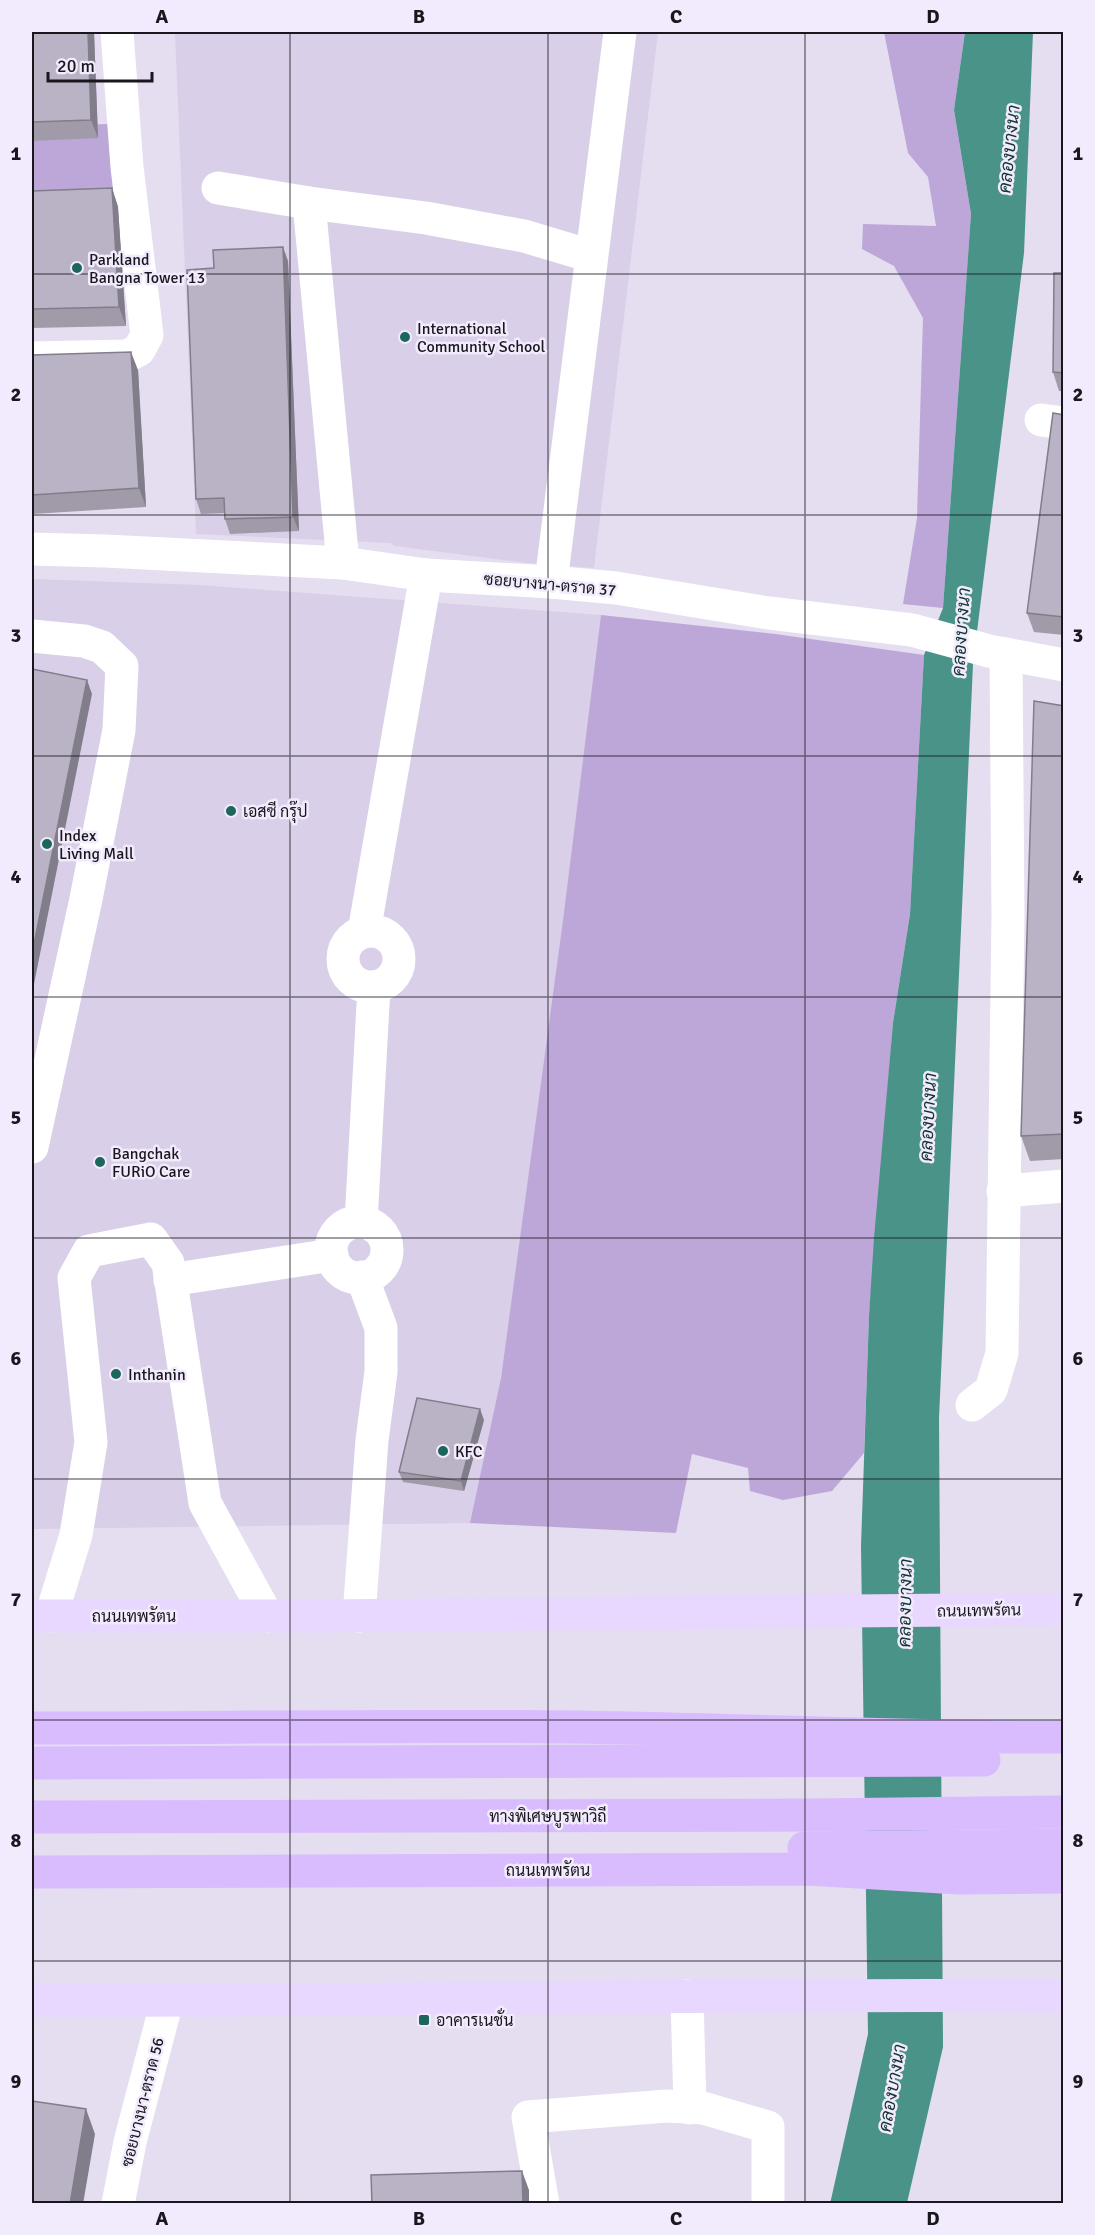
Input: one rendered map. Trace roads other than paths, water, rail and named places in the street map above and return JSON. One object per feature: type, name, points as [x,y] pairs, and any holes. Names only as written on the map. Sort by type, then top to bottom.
[{"type":"highway","points":[[32,1728],[569,1727],[963,1738],[1064,1737]]},
{"type":"highway","points":[[32,1763],[781,1762],[1064,1759]]},
{"type":"highway","name":"ทางพิเศษบูรพาวิถี","points":[[32,1817],[1064,1812]]},
{"type":"highway","points":[[32,1851],[1064,1845]]},
{"type":"highway","name":"ถนนเทพรัตน","points":[[32,1872],[808,1869],[959,1878],[1064,1877]]},
{"type":"main road","name":"ถนนเทพรัตน","points":[[41,1616],[359,1616],[1064,1609]]},
{"type":"main road","points":[[32,2000],[167,2001],[820,1995],[1064,1996]]},
{"type":"street","points":[[32,358],[127,356],[139,350],[147,335],[128,166],[117,32]]},
{"type":"street","points":[[551,582],[620,32]]},
{"type":"street","points":[[218,188],[309,203],[426,218],[524,236],[591,256]]},
{"type":"street","points":[[309,203],[343,563]]},
{"type":"street","name":"ซอยบางนา-ตราด 37","points":[[32,549],[343,563],[426,575],[616,588],[769,613],[912,630],[998,652],[1064,665]]},
{"type":"street","points":[[361,1222],[374,987],[391,979],[399,962],[399,953],[390,938],[382,933],[364,932],[426,575]]},
{"type":"street","points":[[32,636],[84,641],[102,647],[122,666],[119,730],[32,1147]]},
{"type":"street","points":[[972,1405],[991,1390],[1002,1353],[1008,916],[998,652]]},
{"type":"street","points":[[1004,1191],[1064,1186]]},
{"type":"street","points":[[361,1222],[370,1224],[383,1235],[387,1253],[379,1269],[372,1275],[362,1277],[344,1274],[332,1255],[332,1241],[337,1233],[344,1226],[361,1222]]},
{"type":"street","points":[[41,1616],[76,1535],[91,1442],[74,1278],[88,1251],[150,1239],[168,1263],[205,1503],[267,1616]]},
{"type":"street","points":[[170,1280],[332,1255]]},
{"type":"street","points":[[359,1616],[372,1440],[381,1372],[381,1328],[362,1277]]},
{"type":"street","points":[[687,1996],[690,2108]]},
{"type":"street","name":"ซอยบางนา-ตราด 56","points":[[118,2204],[129,2142],[167,2001]]},
{"type":"street","points":[[543,2204],[528,2116],[666,2106],[703,2108],[768,2127],[768,2204]]},
{"type":"water","name":"คลองบางนา","points":[[965,32],[1033,32],[1024,253],[973,664],[939,1418],[943,2047],[907,2203],[830,2204],[868,2034],[861,1546],[869,1316],[893,1023],[910,914],[924,655],[943,608],[971,214],[954,110]]},
{"type":"place","name":"Parkland Bangna Tower 13","points":[[77,268]]},
{"type":"place","name":"International Community School","points":[[405,337]]},
{"type":"place","name":"เอสซี กรุ๊ป","points":[[231,811]]},
{"type":"place","name":"Index Living Mall","points":[[47,844]]},
{"type":"place","name":"Bangchak FURiO Care","points":[[100,1162]]},
{"type":"place","name":"Inthanin","points":[[116,1374]]},
{"type":"place","name":"KFC","points":[[443,1451]]},
{"type":"place","name":"อาคารเนชั่น","points":[[424,2020]]}]
